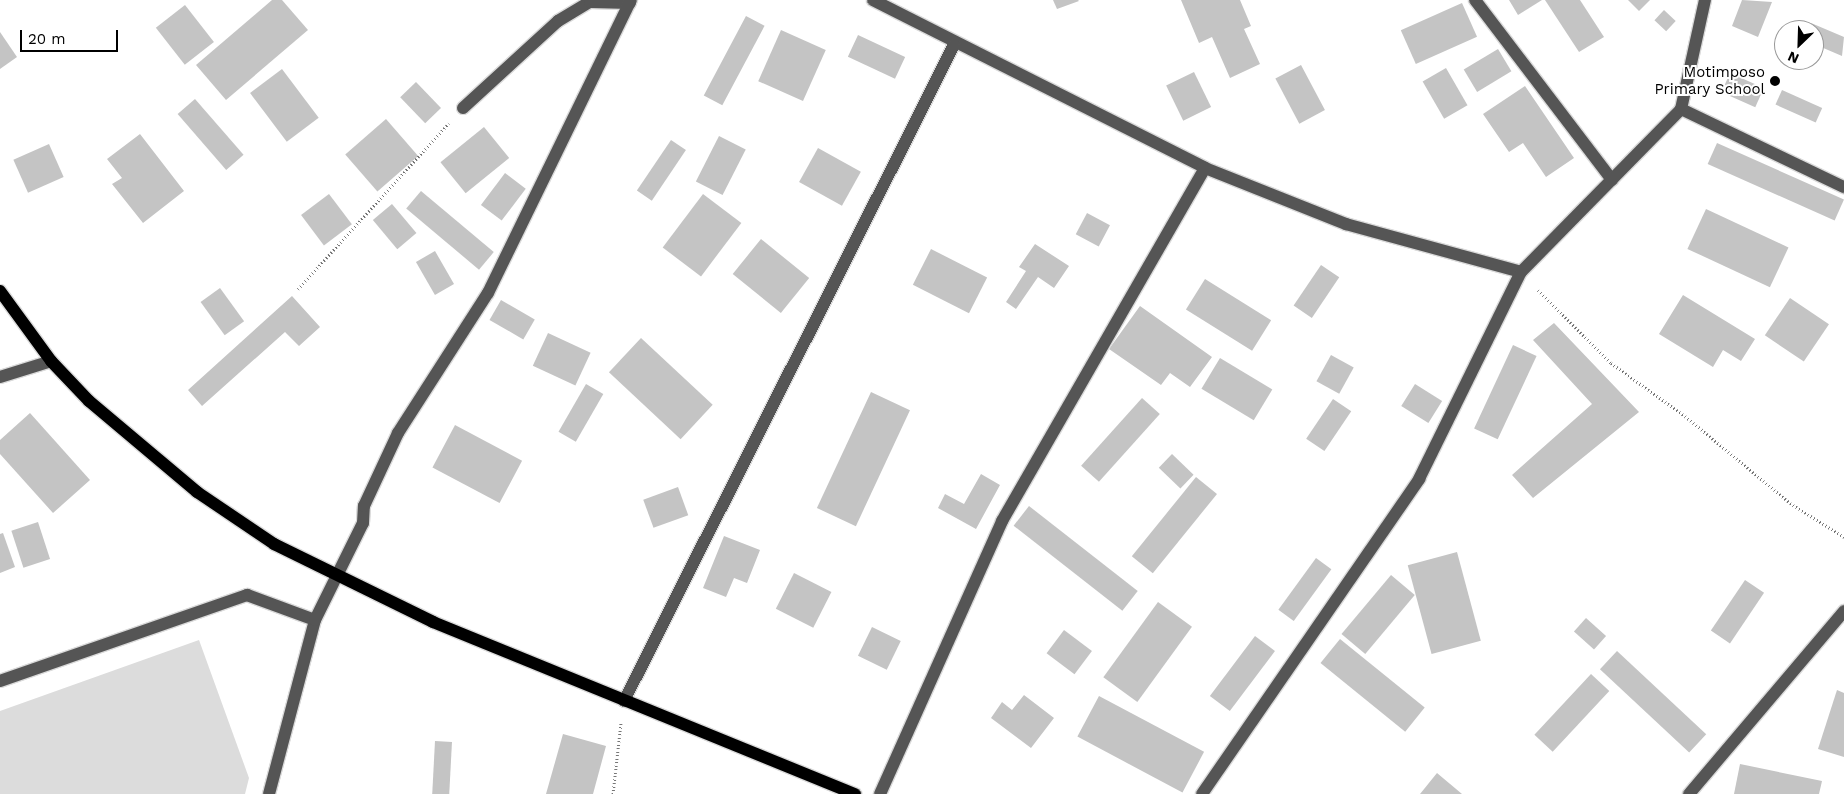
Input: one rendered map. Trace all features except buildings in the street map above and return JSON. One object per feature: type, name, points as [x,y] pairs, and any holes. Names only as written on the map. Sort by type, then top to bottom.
[{"type":"main road","points":[[0,291],[51,361],[89,401],[197,492],[274,544],[338,578],[624,701],[855,794]]},
{"type":"street","points":[[873,0],[954,45],[1205,168],[1346,224],[1521,272]]},
{"type":"street","points":[[1475,0],[1612,180]]},
{"type":"street","points":[[1202,794],[1419,479],[1521,272],[1681,109],[1705,0]]},
{"type":"street","points":[[269,794],[316,620],[338,578],[363,522],[364,506],[398,433],[488,294],[631,1],[590,2],[566,16],[463,108]]},
{"type":"street","points":[[624,701],[954,45]]},
{"type":"street","points":[[1681,109],[1844,186]]},
{"type":"street","points":[[880,794],[1002,521],[1205,168]]},
{"type":"street","points":[[0,377],[51,361]]},
{"type":"street","points":[[0,681],[247,595],[316,620]]},
{"type":"street","points":[[1689,794],[1844,611]]},
{"type":"path","points":[[298,289],[463,108]]},
{"type":"path","points":[[1521,272],[1611,363],[1685,416],[1790,504],[1844,537]]},
{"type":"path","points":[[613,794],[624,701]]},
{"type":"shaded area","points":[[199,640],[249,778],[245,794],[0,794],[0,711]]},
{"type":"place","name":"Motimposo Primary School","points":[[1775,81]]}]
